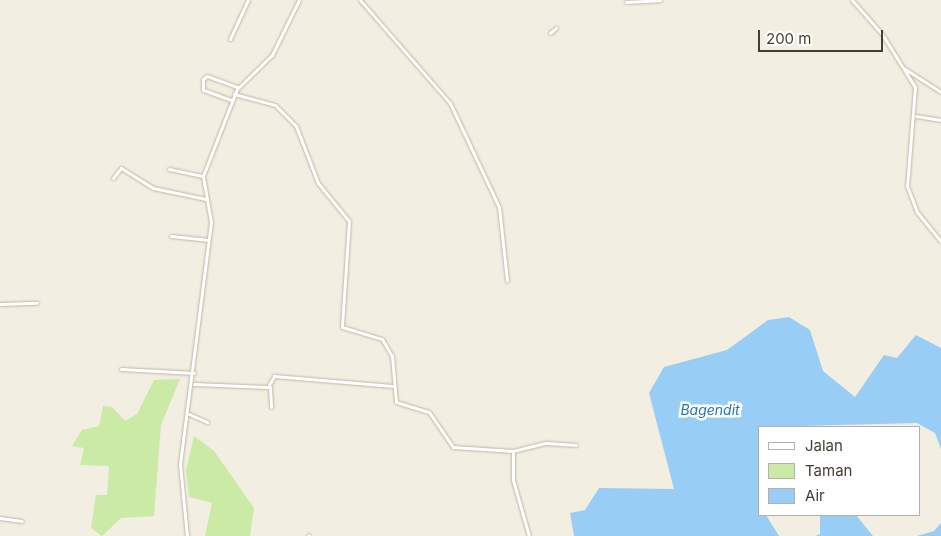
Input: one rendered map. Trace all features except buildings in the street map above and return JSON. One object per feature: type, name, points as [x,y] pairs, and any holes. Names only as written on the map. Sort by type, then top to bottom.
[{"type":"street","points":[[230,39],[248,0]]},
{"type":"street","points":[[187,536],[180,464],[194,384],[207,240],[211,222],[203,176],[234,94],[238,87],[272,54],[299,0]]},
{"type":"street","points":[[360,0],[450,104],[499,207],[507,281]]},
{"type":"street","points":[[626,2],[660,0]]},
{"type":"street","points":[[852,0],[905,69],[912,82],[916,114],[907,186],[917,212],[941,242]]},
{"type":"street","points":[[551,33],[556,28]]},
{"type":"street","points":[[905,69],[941,92]]},
{"type":"street","points":[[912,82],[916,75]]},
{"type":"street","points":[[231,100],[203,90],[203,80],[207,76],[238,87]]},
{"type":"street","points":[[234,94],[275,105],[296,126],[318,183],[349,221],[340,319],[343,329],[382,339],[392,356],[393,386],[398,404],[429,412],[456,448],[513,451],[546,443],[576,445]]},
{"type":"street","points":[[916,114],[941,120]]},
{"type":"street","points":[[113,178],[121,168],[153,188],[206,199]]},
{"type":"street","points":[[169,169],[203,176]]},
{"type":"street","points":[[171,236],[207,240]]},
{"type":"street","points":[[0,304],[37,303]]},
{"type":"street","points":[[122,369],[194,373]]},
{"type":"street","points":[[271,407],[267,387],[274,376],[393,386]]},
{"type":"street","points":[[194,384],[267,387]]},
{"type":"street","points":[[189,414],[207,422]]},
{"type":"street","points":[[513,451],[514,480],[529,536]]},
{"type":"street","points":[[0,518],[22,521]]},
{"type":"green space","points":[[180,379],[161,425],[154,516],[121,518],[102,536],[91,528],[96,495],[107,495],[109,466],[80,465],[84,448],[72,446],[82,430],[99,426],[103,406],[112,407],[125,421],[137,414],[154,380]]},
{"type":"green space","points":[[194,436],[214,451],[254,508],[250,536],[205,536],[212,503],[189,497],[186,470]]},
{"type":"water","name":"Bagendit","points":[[789,317],[810,330],[823,371],[855,397],[884,355],[897,358],[916,335],[941,348],[941,449],[935,433],[917,423],[758,426],[758,516],[767,516],[779,536],[574,536],[570,513],[585,510],[599,488],[674,489],[649,393],[664,367],[727,350],[768,320]]},
{"type":"water","points":[[820,516],[857,516],[873,536],[815,536],[820,534]]},
{"type":"water","points":[[941,523],[941,536],[917,536],[934,531]]}]
